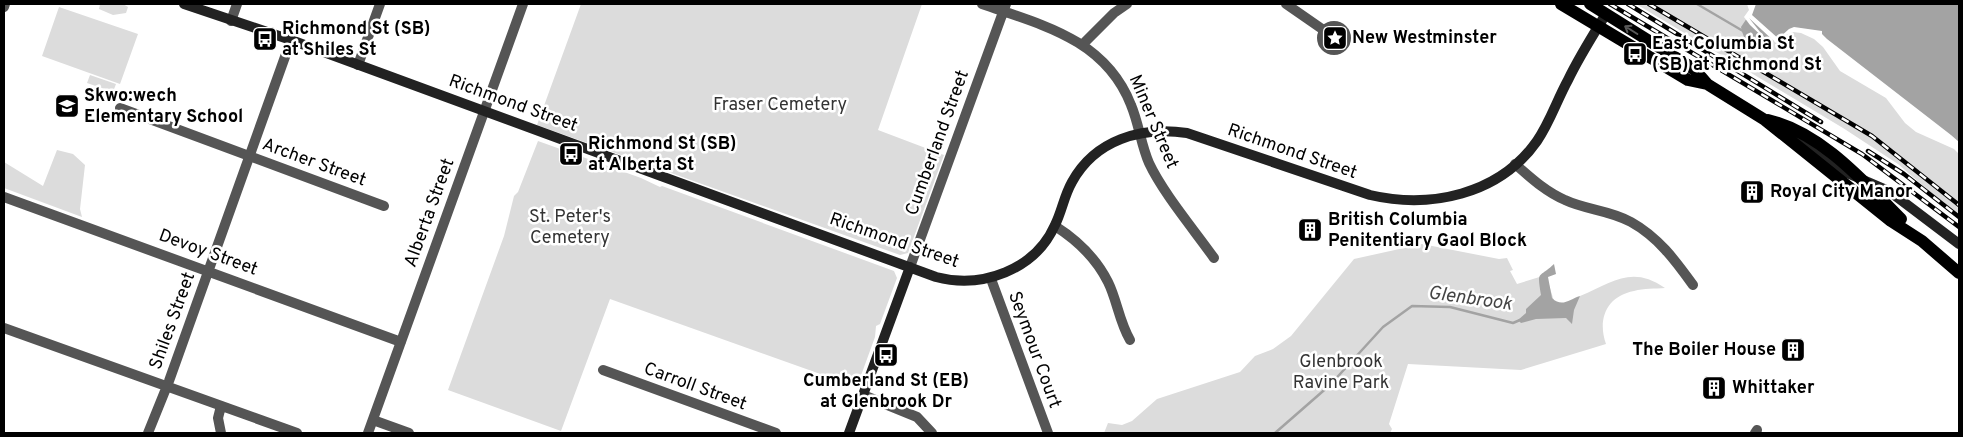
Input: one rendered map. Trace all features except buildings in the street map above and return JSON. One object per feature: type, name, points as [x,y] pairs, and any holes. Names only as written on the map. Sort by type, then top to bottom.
[{"type":"main road","points":[[1561,4],[1688,80],[1706,84],[1765,120],[1891,221],[1922,241]]},
{"type":"main road","points":[[1590,4],[1695,70],[1706,84]]},
{"type":"main road","points":[[1765,120],[1784,124],[1835,157],[1860,179],[1922,241],[1959,273]]},
{"type":"street","name":"Richmond Street","points":[[184,4],[291,40],[910,267],[949,280],[964,282],[991,279],[1028,261],[1044,244],[1055,226],[1071,183],[1085,164],[1097,151],[1120,138],[1140,133],[1168,130],[1187,133],[1370,195],[1395,201],[1422,201],[1460,195],[1493,180],[1516,164],[1536,142],[1548,122],[1568,78],[1606,14]]},
{"type":"street","points":[[231,21],[237,4]]},
{"type":"street","points":[[358,65],[380,4]]},
{"type":"street","name":"Alberta Street","points":[[368,433],[523,4]]},
{"type":"street","name":"Miner Street","points":[[982,4],[1005,8],[1067,35],[1083,44],[1110,67],[1132,105],[1154,172],[1214,258]]},
{"type":"street","points":[[1083,44],[1114,13],[1127,4]]},
{"type":"street","points":[[1286,4],[1325,31]]},
{"type":"street","name":"Cumberland Street","points":[[848,433],[1005,8]]},
{"type":"street","name":"Shiles Street","points":[[148,433],[167,387],[291,40]]},
{"type":"street","name":"Archer Street","points":[[120,108],[384,206]]},
{"type":"street","points":[[1778,131],[1801,141],[1840,170],[1890,191]]},
{"type":"street","points":[[1835,157],[1864,172],[1959,244]]},
{"type":"street","points":[[1516,164],[1548,191],[1567,201],[1601,209],[1634,223],[1660,243],[1693,284]]},
{"type":"street","name":"Devoy Street","points":[[4,196],[401,342]]},
{"type":"street","points":[[1055,226],[1072,237],[1093,258],[1108,282],[1123,328],[1130,340]]},
{"type":"street","name":"Seymour Court","points":[[991,279],[1048,433]]},
{"type":"street","points":[[4,328],[297,433]]},
{"type":"street","name":"Carroll Street","points":[[603,370],[776,433]]},
{"type":"street","points":[[863,395],[917,417],[932,433]]},
{"type":"street","points":[[221,406],[218,418],[221,433]]},
{"type":"street","points":[[373,420],[409,433]]},
{"type":"green space","points":[[100,4],[123,4],[128,7],[126,13],[113,15],[99,9]]},
{"type":"green space","name":"Fraser Cemetery","points":[[581,4],[922,4],[878,130],[944,155],[908,253],[900,255],[537,125]]},
{"type":"green space","points":[[1636,4],[1749,4],[1768,42],[1793,30],[1805,32],[1819,39],[1874,87],[1959,152],[1959,217],[1898,164],[1843,128]]},
{"type":"green space","points":[[59,7],[138,34],[120,84],[42,56]]},
{"type":"green space","points":[[90,75],[116,84],[113,92],[87,83]]},
{"type":"green space","name":"St. Peter's Cemetery","points":[[538,141],[894,271],[897,278],[880,324],[876,326],[875,337],[859,381],[854,386],[610,299],[561,431],[448,390],[504,236],[514,196],[518,192]]},
{"type":"green space","points":[[57,150],[73,154],[85,165],[80,209],[82,217],[4,188],[4,162],[43,186]]},
{"type":"green space","name":"Glenbrook Ravine Park","points":[[1422,244],[1499,259],[1507,258],[1513,270],[1510,271],[1517,284],[1546,275],[1557,311],[1576,301],[1580,296],[1622,278],[1642,278],[1653,281],[1665,288],[1634,291],[1617,298],[1611,303],[1606,310],[1603,326],[1606,344],[1521,370],[1408,364],[1389,424],[1392,429],[1390,433],[1104,433],[1108,423],[1122,425],[1132,421],[1157,399],[1240,372],[1255,356],[1273,349],[1291,336],[1354,259]]},
{"type":"shaded area","points":[[1749,4],[1959,4],[1959,152],[1819,39],[1805,32],[1793,30],[1770,43],[1756,46],[1749,44],[1744,38],[1741,27],[1751,12]]},
{"type":"shaded area","points":[[1554,264],[1556,274],[1548,277],[1552,298],[1563,303],[1580,296],[1574,310],[1572,324],[1566,318],[1536,319],[1521,323],[1518,320],[1526,313],[1526,309],[1541,295],[1540,276]]},
{"type":"pier","points":[[1747,4],[1756,4],[1752,15],[1780,40],[1776,43],[1749,18],[1768,42],[1750,25],[1744,17],[1749,10]]},
{"type":"pier","points":[[1794,27],[1822,31],[1822,34],[1827,39],[1959,142],[1959,154],[1954,149],[1916,132],[1905,123],[1886,98],[1840,71],[1823,47],[1814,39],[1801,33],[1793,32],[1779,38]]},
{"type":"waterway","points":[[1697,4],[1743,31]]},
{"type":"waterway","name":"Glenbrook","points":[[1275,433],[1330,385],[1383,327],[1412,306],[1450,307],[1513,323],[1520,320]]},
{"type":"railway","points":[[1610,4],[1862,154],[1959,227]]},
{"type":"railway","points":[[1628,4],[1821,122]]},
{"type":"railway","points":[[1649,4],[1872,136],[1959,205]]},
{"type":"railway","points":[[1868,151],[1904,174],[1959,217]]},
{"type":"place","name":"New Westminster","points":[[1335,38]]},
{"type":"place","name":"Richmond St (SB) at Shiles St","points":[[265,39]]},
{"type":"place","name":"East Columbia St (SB) at Richmond St","points":[[1635,54]]},
{"type":"place","name":"Skwo:wech Elementary School","points":[[67,106]]},
{"type":"place","name":"Richmond St (SB) at Alberta St","points":[[571,154]]},
{"type":"place","name":"Royal City Manor","points":[[1752,192]]},
{"type":"place","name":"British Columbia Penitentiary Gaol Block","points":[[1310,230]]},
{"type":"place","name":"The Boiler House","points":[[1793,350]]},
{"type":"place","name":"Cumberland St (EB) at Glenbrook Dr","points":[[886,355]]},
{"type":"place","name":"Whittaker","points":[[1714,388]]}]
